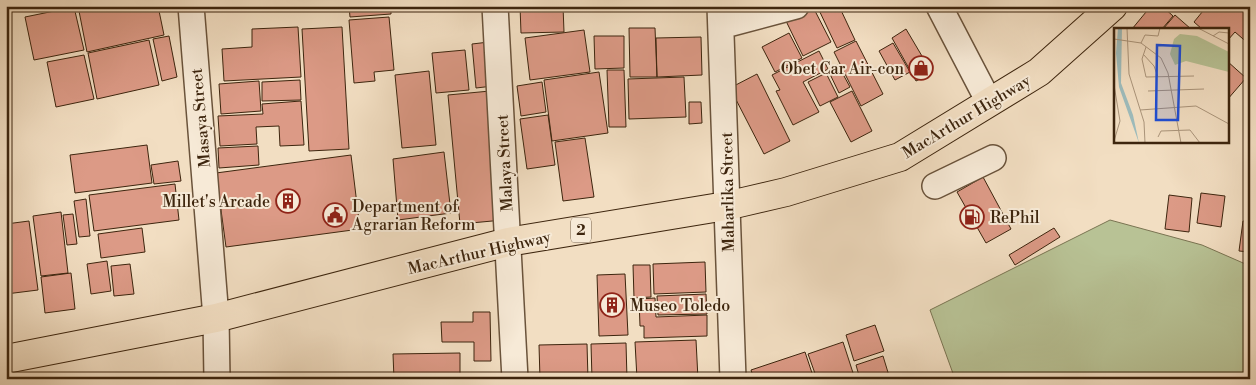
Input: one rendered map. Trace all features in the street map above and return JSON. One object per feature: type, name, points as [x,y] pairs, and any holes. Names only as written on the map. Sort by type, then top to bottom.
[{"type":"highway","name":"MacArthur Highway","points":[[6,359],[216,318],[508,242],[726,206],[786,192],[900,157],[1039,72],[1113,6]]},
{"type":"street","name":"Masaya Street","points":[[191,6],[216,318],[216,379]]},
{"type":"street","name":"Malaya Street","points":[[495,6],[515,379]]},
{"type":"street","points":[[721,16],[796,6]]},
{"type":"street","points":[[939,6],[989,102]]},
{"type":"street","name":"Maharlika Street","points":[[721,16],[733,379]]},
{"type":"street","points":[[935,186],[993,158]]},
{"type":"green space","points":[[1110,220],[1202,245],[1250,266],[1250,379],[955,379],[930,310]]},
{"type":"building","points":[[78,6],[158,6],[164,35],[87,52]]},
{"type":"building","points":[[349,6],[391,6],[391,14],[350,17]]},
{"type":"building","points":[[520,6],[563,6],[564,32],[521,33]]},
{"type":"building","points":[[822,6],[839,6],[855,40],[837,48],[818,8]]},
{"type":"building","points":[[1151,6],[1162,6],[1173,16],[1163,28],[1133,28]]},
{"type":"building","points":[[1207,6],[1250,6],[1250,45],[1235,32],[1228,40],[1228,28],[1201,28],[1194,22]]},
{"type":"building","points":[[74,7],[84,50],[34,60],[25,17]]},
{"type":"building","points":[[813,7],[831,42],[803,56],[786,21]]},
{"type":"building","points":[[1175,15],[1190,28],[1164,28]]},
{"type":"building","points":[[389,17],[394,70],[374,72],[375,81],[354,83],[349,20]]},
{"type":"building","points":[[298,27],[301,77],[224,81],[222,49],[252,47],[252,29]]},
{"type":"building","points":[[342,27],[349,149],[309,151],[302,29]]},
{"type":"building","points":[[629,28],[655,28],[657,77],[630,77]]},
{"type":"building","points":[[906,29],[932,73],[916,81],[892,38]]},
{"type":"building","points":[[584,30],[590,72],[530,80],[525,38]]},
{"type":"building","points":[[789,33],[802,58],[775,72],[762,47]]},
{"type":"building","points":[[169,36],[177,77],[162,81],[153,39]]},
{"type":"building","points":[[594,36],[624,36],[624,68],[595,69]]},
{"type":"building","points":[[701,37],[702,75],[657,77],[656,38]]},
{"type":"building","points":[[149,40],[159,85],[97,99],[88,53]]},
{"type":"building","points":[[856,41],[883,94],[861,106],[834,52]]},
{"type":"building","points":[[489,42],[493,86],[476,88],[472,44]]},
{"type":"building","points":[[893,43],[910,72],[895,80],[879,51]]},
{"type":"building","points":[[465,50],[469,90],[436,93],[432,53]]},
{"type":"building","points":[[819,51],[828,69],[803,82],[819,112],[793,125],[776,91],[780,90],[772,75]]},
{"type":"building","points":[[84,55],[94,99],[56,107],[47,62]]},
{"type":"building","points":[[1228,62],[1246,78],[1228,99]]},
{"type":"building","points":[[838,65],[850,87],[839,93],[828,70]]},
{"type":"building","points":[[607,70],[624,70],[626,127],[609,127]]},
{"type":"building","points":[[429,71],[436,145],[402,148],[395,75]]},
{"type":"building","points":[[599,72],[608,133],[552,141],[544,80]]},
{"type":"building","points":[[826,73],[838,97],[820,106],[808,82]]},
{"type":"building","points":[[757,74],[790,141],[764,154],[730,88]]},
{"type":"building","points":[[684,77],[686,117],[629,119],[628,79]]},
{"type":"building","points":[[300,80],[301,100],[262,101],[262,82]]},
{"type":"building","points":[[259,81],[261,111],[221,114],[219,84]]},
{"type":"building","points":[[542,82],[546,112],[521,116],[517,86]]},
{"type":"building","points":[[490,91],[503,220],[460,224],[448,95]]},
{"type":"building","points":[[852,91],[872,131],[851,142],[830,102]]},
{"type":"building","points":[[301,101],[304,145],[280,146],[279,126],[256,127],[257,144],[220,146],[218,116],[263,114],[262,104]]},
{"type":"building","points":[[689,102],[701,102],[702,123],[689,124]]},
{"type":"building","points":[[548,115],[555,165],[527,169],[520,119]]},
{"type":"building","points":[[585,138],[594,197],[563,201],[555,142]]},
{"type":"building","points":[[147,145],[152,183],[75,193],[70,155]]},
{"type":"building","points":[[258,146],[259,165],[219,168],[218,148]]},
{"type":"building","points":[[444,152],[451,213],[398,220],[393,159]]},
{"type":"building","name":"Millet's Arcade","points":[[351,155],[360,229],[226,247],[216,173]]},
{"type":"building","points":[[178,161],[181,181],[154,184],[151,165]]},
{"type":"building","points":[[983,177],[1011,229],[986,243],[957,192]]},
{"type":"building","points":[[175,184],[179,220],[94,231],[89,195]]},
{"type":"building","points":[[1201,193],[1225,196],[1221,227],[1197,223]]},
{"type":"building","points":[[1169,195],[1192,198],[1189,232],[1165,229]]},
{"type":"building","points":[[86,199],[90,236],[79,237],[74,201]]},
{"type":"building","points":[[61,212],[68,273],[41,276],[33,216]]},
{"type":"building","points":[[73,214],[77,244],[67,245],[63,215]]},
{"type":"building","points":[[29,221],[38,290],[6,294],[6,224]]},
{"type":"building","points":[[1243,221],[1250,222],[1250,252],[1239,251]]},
{"type":"building","points":[[142,228],[145,252],[101,258],[98,234]]},
{"type":"building","points":[[1054,228],[1060,237],[1015,265],[1009,255]]},
{"type":"building","points":[[107,261],[111,291],[91,294],[87,264]]},
{"type":"building","points":[[705,262],[706,292],[654,294],[653,264]]},
{"type":"building","points":[[130,264],[134,294],[114,296],[111,266]]},
{"type":"building","points":[[633,265],[650,265],[651,297],[634,298]]},
{"type":"building","points":[[71,273],[75,309],[45,313],[41,277]]},
{"type":"building","name":"Museo Toledo","points":[[625,274],[628,335],[599,336],[597,275]]},
{"type":"building","points":[[706,294],[707,314],[658,315],[657,296]]},
{"type":"building","points":[[655,298],[656,317],[707,315],[707,336],[644,338],[644,326],[640,326],[639,299]]},
{"type":"building","points":[[473,312],[490,312],[491,361],[474,361],[474,342],[442,342],[441,322],[473,322]]},
{"type":"building","points":[[875,325],[884,351],[854,361],[846,335]]},
{"type":"building","points":[[696,340],[698,379],[637,379],[635,342]]},
{"type":"building","points":[[843,342],[855,379],[817,379],[808,354]]},
{"type":"building","points":[[626,343],[627,379],[592,379],[591,344]]},
{"type":"building","points":[[587,344],[588,379],[540,379],[539,345]]},
{"type":"building","points":[[805,352],[814,379],[754,379],[751,370]]},
{"type":"building","points":[[460,353],[460,379],[394,379],[393,354]]},
{"type":"building","points":[[883,356],[890,379],[860,379],[856,365]]},
{"type":"building","points":[[270,374],[270,379],[234,379],[234,378]]},
{"type":"place","name":"Obet Car Air-con","points":[[921,68]]},
{"type":"place","name":"Millet's Arcade","points":[[288,201]]},
{"type":"place","name":"Department of Agrarian Reform","points":[[335,215]]},
{"type":"place","name":"RePhil","points":[[972,217]]},
{"type":"place","name":"Museo Toledo","points":[[612,305]]}]
